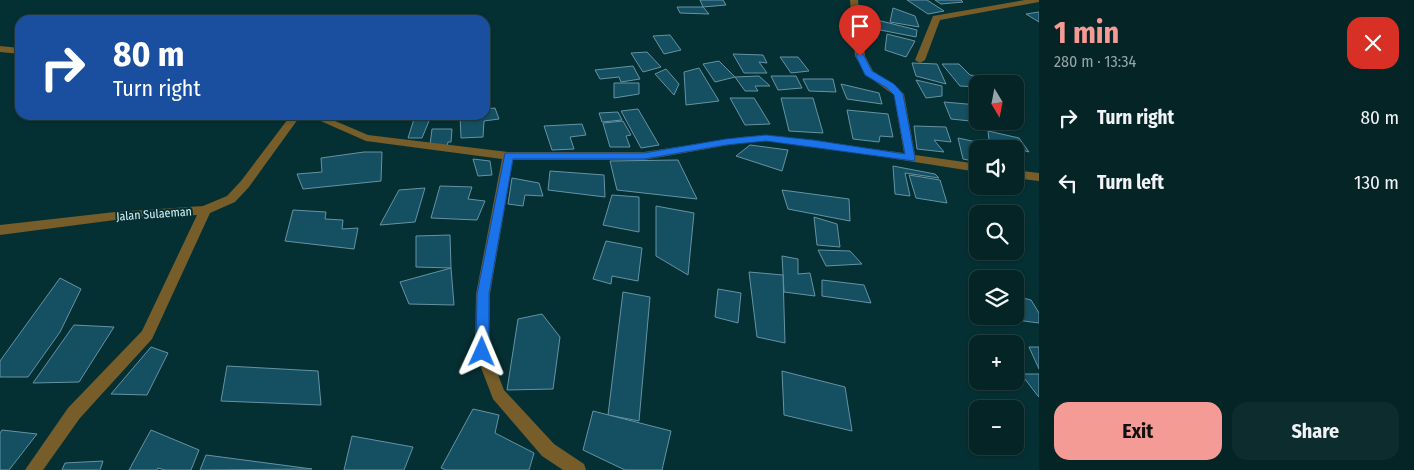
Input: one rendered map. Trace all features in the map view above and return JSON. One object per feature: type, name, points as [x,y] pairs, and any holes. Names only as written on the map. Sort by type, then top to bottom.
[{"type":"street","points":[[854,0],[860,56],[868,73],[890,86],[899,94],[910,158]]},
{"type":"street","points":[[920,60],[936,18],[1039,0]]},
{"type":"street","points":[[0,48],[15,50]]},
{"type":"street","name":"Jalan Sulaeman","points":[[0,230],[124,216],[205,210],[231,199],[245,184],[292,120]]},
{"type":"street","points":[[324,120],[366,138],[508,156],[644,156],[742,140],[766,138],[813,143],[969,167]]},
{"type":"street","points":[[508,156],[483,294],[482,352],[498,394],[548,450],[578,470]]},
{"type":"street","points":[[1024,175],[1039,177]]},
{"type":"street","points":[[33,470],[74,413],[147,335],[205,210]]},
{"type":"building","points":[[700,0],[723,0],[726,5],[703,7]]},
{"type":"building","points":[[907,0],[927,0],[944,11],[928,14]]},
{"type":"building","points":[[935,0],[961,0],[963,2],[941,4]]},
{"type":"building","points":[[677,7],[703,7],[709,14],[680,13]]},
{"type":"building","points":[[893,8],[915,16],[919,27],[890,22]]},
{"type":"building","points":[[1039,12],[1039,22],[1026,14]]},
{"type":"building","points":[[861,16],[917,30],[916,37],[865,27]]},
{"type":"building","points":[[887,34],[915,41],[906,57],[885,50]]},
{"type":"building","points":[[670,35],[681,50],[664,54],[653,36]]},
{"type":"building","points":[[647,52],[661,67],[643,72],[631,53]]},
{"type":"building","points":[[733,54],[763,55],[767,63],[759,62],[767,73],[744,73]]},
{"type":"building","points":[[780,57],[798,57],[809,71],[791,73]]},
{"type":"building","points":[[719,61],[735,77],[715,82],[703,64]]},
{"type":"building","points":[[912,63],[937,64],[946,84],[916,76]]},
{"type":"building","points":[[942,64],[959,64],[970,75],[969,86],[960,86]]},
{"type":"building","points":[[633,66],[640,79],[621,82],[619,77],[600,79],[595,70]]},
{"type":"building","points":[[699,68],[719,101],[686,105],[684,72]]},
{"type":"building","points":[[666,69],[679,84],[674,95],[655,74]]},
{"type":"building","points":[[759,76],[770,86],[755,86],[758,91],[745,91],[735,77]]},
{"type":"building","points":[[771,76],[796,76],[802,88],[778,90]]},
{"type":"building","points":[[803,79],[833,79],[836,92],[809,91]]},
{"type":"building","points":[[916,80],[942,86],[942,96],[926,98]]},
{"type":"building","points":[[614,83],[639,83],[639,94],[614,98]]},
{"type":"building","points":[[841,84],[879,93],[882,104],[847,99]]},
{"type":"building","points":[[730,98],[754,98],[770,124],[745,125]]},
{"type":"building","points":[[781,98],[813,98],[823,133],[789,131]]},
{"type":"building","points":[[944,102],[969,104],[969,121],[951,119]]},
{"type":"building","points":[[490,108],[495,108],[499,119],[484,121],[483,137],[461,138],[460,120],[490,120]]},
{"type":"building","points":[[638,109],[659,145],[641,148],[621,111]]},
{"type":"building","points":[[847,110],[888,114],[893,137],[880,136],[879,142],[853,139]]},
{"type":"building","points":[[618,112],[622,120],[602,122],[599,113]]},
{"type":"building","points":[[414,120],[429,120],[422,138],[408,138]]},
{"type":"building","points":[[623,121],[631,135],[626,136],[630,147],[610,147],[603,123]]},
{"type":"building","points":[[582,124],[586,135],[570,137],[574,149],[552,150],[544,126]]},
{"type":"building","points":[[914,126],[946,127],[951,142],[934,140],[944,152],[917,149]]},
{"type":"building","points":[[432,129],[452,129],[451,142],[448,142],[447,146],[430,145]]},
{"type":"building","points":[[988,131],[1019,138],[1020,140],[989,140]]},
{"type":"building","points":[[958,138],[969,140],[969,160],[963,159]]},
{"type":"building","points":[[750,145],[788,150],[782,171],[736,156]]},
{"type":"building","points":[[364,152],[382,152],[381,181],[303,189],[297,174],[322,172],[321,158]]},
{"type":"building","points":[[473,159],[490,161],[492,175],[478,176]]},
{"type":"building","points":[[678,160],[697,199],[617,190],[610,161]]},
{"type":"building","points":[[893,166],[935,174],[939,178],[905,173],[910,196],[895,194]]},
{"type":"building","points":[[550,171],[604,175],[605,197],[548,190]]},
{"type":"building","points":[[909,175],[940,180],[947,203],[916,198]]},
{"type":"building","points":[[512,178],[539,183],[543,196],[525,195],[523,206],[508,204]]},
{"type":"building","points":[[440,186],[472,187],[468,199],[485,201],[477,220],[431,218]]},
{"type":"building","points":[[425,188],[415,222],[380,225],[399,190]]},
{"type":"building","points":[[782,190],[849,199],[850,221],[788,209]]},
{"type":"building","points":[[612,195],[639,197],[639,232],[603,225]]},
{"type":"building","points":[[656,206],[694,213],[688,275],[656,256]]},
{"type":"building","points":[[293,210],[326,212],[325,219],[343,220],[342,229],[358,228],[354,249],[285,241]]},
{"type":"building","points":[[814,217],[837,224],[840,247],[817,245]]},
{"type":"building","points":[[450,235],[451,268],[416,267],[416,236]]},
{"type":"building","points":[[606,241],[642,248],[638,281],[612,276],[611,284],[593,279]]},
{"type":"building","points":[[818,250],[850,251],[862,264],[826,266]]},
{"type":"building","points":[[782,256],[798,259],[798,274],[810,273],[815,296],[784,292]]},
{"type":"building","points":[[451,268],[454,305],[409,304],[400,282]]},
{"type":"building","points":[[749,272],[783,275],[785,343],[757,337]]},
{"type":"building","points":[[60,278],[81,289],[60,332],[28,377],[0,377],[0,361]]},
{"type":"building","points":[[822,280],[864,285],[871,303],[822,296]]},
{"type":"building","points":[[718,289],[741,293],[738,323],[715,317]]},
{"type":"building","points":[[623,292],[650,297],[639,421],[608,415]]},
{"type":"building","points":[[1024,298],[1031,300],[1039,313],[1039,323],[1024,321]]},
{"type":"building","points":[[542,314],[560,337],[553,389],[507,390],[518,319]]},
{"type":"building","points":[[74,325],[114,327],[79,382],[33,383]]},
{"type":"building","points":[[151,347],[168,353],[147,395],[111,394]]},
{"type":"building","points":[[1029,347],[1039,347],[1039,369]]},
{"type":"building","points":[[227,366],[318,371],[321,405],[221,401]]},
{"type":"building","points":[[782,371],[845,387],[852,431],[784,415]]},
{"type":"building","points":[[1024,374],[1039,374],[1038,396],[1024,378]]},
{"type":"building","points":[[473,409],[499,415],[495,433],[534,453],[529,470],[446,470],[441,468]]},
{"type":"building","points":[[593,411],[671,431],[662,470],[625,470],[583,450]]},
{"type":"building","points":[[2,430],[37,434],[9,470],[0,470],[0,433]]},
{"type":"building","points":[[151,430],[199,450],[191,470],[165,470],[158,468],[157,470],[129,470]]},
{"type":"building","points":[[352,436],[413,447],[404,470],[344,470]]},
{"type":"building","points":[[206,455],[312,469],[200,470]]},
{"type":"building","points":[[103,461],[100,470],[62,470],[65,463]]},
{"type":"route","points":[[482,352],[483,294],[508,156],[644,156],[726,142],[766,138],[813,143],[910,158],[899,94],[896,90],[868,73],[860,56]]}]
